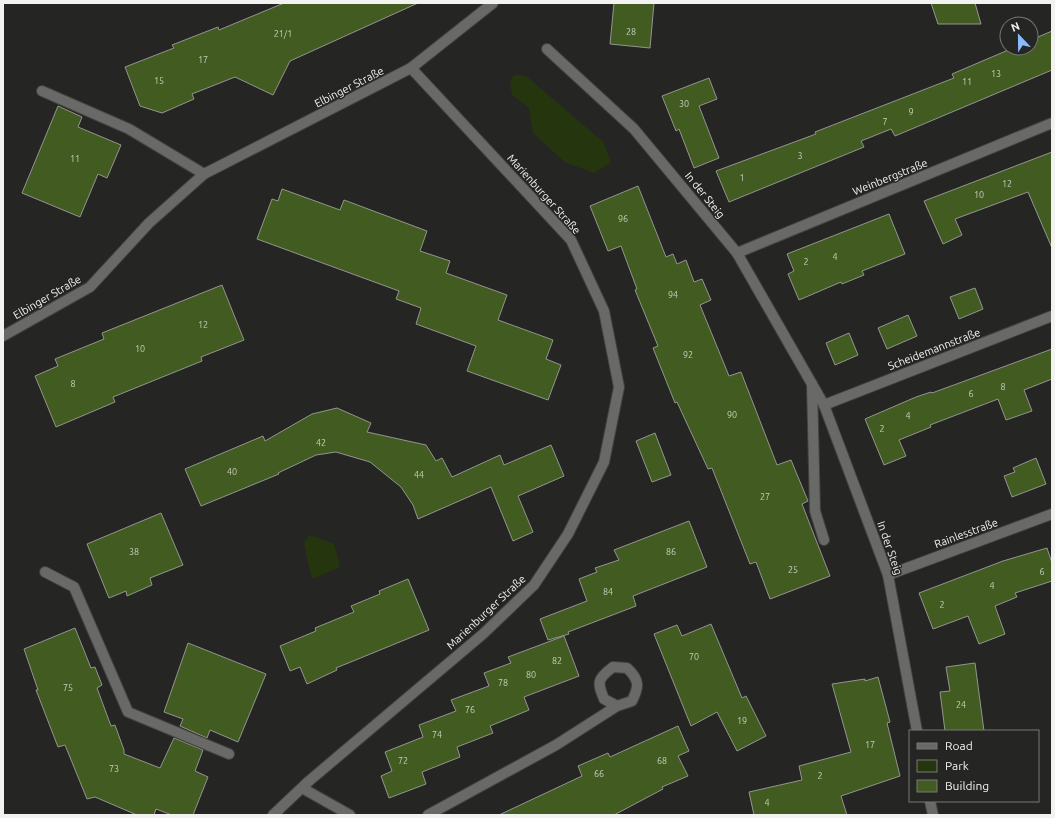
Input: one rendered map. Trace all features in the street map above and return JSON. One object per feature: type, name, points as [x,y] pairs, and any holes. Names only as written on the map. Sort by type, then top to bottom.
[{"type":"street","name":"Elbinger Straße","points":[[3,336],[90,287],[149,223],[204,174],[411,68],[493,3]]},
{"type":"street","name":"In der Steig","points":[[547,49],[634,128],[737,253],[812,382],[824,405],[888,575],[917,730]]},
{"type":"street","name":"Marienburger Straße","points":[[273,815],[302,788],[483,634],[534,585],[568,534],[604,462],[619,387],[604,311],[571,240],[411,68]]},
{"type":"street","points":[[42,91],[129,129],[204,174]]},
{"type":"street","name":"Weinbergstraße","points":[[737,253],[1052,123]]},
{"type":"street","name":"Scheidemannstraße","points":[[824,405],[1052,316]]},
{"type":"street","name":"In der Steig","points":[[812,382],[814,511],[824,540]]},
{"type":"street","name":"Rainlesstraße","points":[[888,575],[1052,514]]},
{"type":"street","points":[[45,572],[74,587],[128,712],[229,754]]},
{"type":"street","points":[[428,815],[556,745],[617,706]]},
{"type":"street","points":[[302,788],[350,815]]},
{"type":"street","points":[[930,802],[932,815]]},
{"type":"green space","points":[[514,75],[526,76],[603,142],[611,162],[594,173],[565,162],[533,133],[529,108],[512,95],[510,82]]},
{"type":"green space","points":[[309,535],[334,544],[340,567],[312,579],[304,544]]},
{"type":"building","points":[[284,3],[418,3],[290,61],[273,95],[235,77],[192,94],[194,99],[162,113],[140,106],[125,67],[174,48],[172,45],[218,27],[219,30]]},
{"type":"building","points":[[614,3],[654,3],[650,48],[610,44]]},
{"type":"building","points":[[931,3],[975,3],[981,24],[938,24]]},
{"type":"building","points":[[1052,31],[1052,70],[895,136],[891,129],[861,141],[864,147],[729,202],[716,171],[816,134],[815,132],[954,78],[952,74],[999,54],[999,56],[1039,56],[1039,37]]},
{"type":"building","points":[[709,78],[717,99],[699,106],[719,158],[694,168],[679,129],[676,131],[662,96]]},
{"type":"building","points":[[58,106],[82,117],[78,127],[121,145],[107,178],[98,174],[80,217],[22,193]]},
{"type":"building","points":[[1052,152],[1052,248],[1028,192],[955,219],[962,235],[943,244],[924,201]]},
{"type":"building","points":[[638,186],[666,257],[673,254],[677,264],[686,260],[694,282],[702,279],[711,300],[700,305],[729,376],[741,372],[777,465],[791,460],[808,501],[802,504],[830,576],[770,599],[756,562],[750,564],[712,468],[708,469],[677,402],[675,403],[653,348],[658,346],[635,290],[637,289],[621,246],[608,251],[590,206]]},
{"type":"building","points":[[282,189],[340,210],[344,200],[427,231],[420,251],[450,261],[446,273],[507,295],[498,320],[553,340],[546,359],[561,365],[548,400],[467,371],[476,346],[416,324],[421,308],[396,299],[399,291],[257,239],[272,199],[278,201]]},
{"type":"building","points":[[889,214],[905,254],[862,271],[864,275],[842,284],[841,282],[799,300],[788,274],[794,271],[787,254]]},
{"type":"building","points":[[222,285],[244,340],[201,357],[202,361],[113,397],[115,402],[56,427],[35,376],[58,366],[55,359],[104,339],[102,333]]},
{"type":"building","points":[[975,288],[983,309],[959,319],[950,297]]},
{"type":"building","points":[[908,315],[917,336],[887,349],[878,328]]},
{"type":"building","points":[[849,333],[858,355],[835,365],[826,343]]},
{"type":"building","points":[[1052,349],[1052,379],[1024,390],[1032,411],[1006,420],[998,399],[930,425],[931,427],[899,440],[906,456],[884,465],[865,419],[916,397],[931,392],[932,393]]},
{"type":"building","points":[[337,408],[371,423],[367,432],[426,445],[436,461],[442,458],[452,477],[500,455],[504,465],[551,445],[564,476],[518,496],[533,532],[513,541],[491,487],[418,519],[413,505],[401,487],[370,462],[336,452],[316,455],[278,473],[279,474],[201,506],[185,469],[263,436],[265,441],[312,414]]},
{"type":"building","points":[[655,433],[671,475],[652,482],[636,441]]},
{"type":"building","points":[[1036,458],[1046,484],[1012,497],[1004,476],[1015,472],[1013,468]]},
{"type":"building","points":[[161,513],[183,565],[150,578],[152,585],[127,596],[126,591],[109,598],[87,544]]},
{"type":"building","points":[[689,521],[707,567],[633,596],[636,606],[568,632],[569,634],[548,640],[540,619],[587,601],[579,579],[597,572],[595,568],[619,560],[614,550]]},
{"type":"building","points":[[1047,548],[1052,563],[1052,581],[1015,593],[1017,597],[995,606],[1005,634],[979,644],[968,616],[933,629],[919,593],[1003,561]]},
{"type":"building","points":[[408,579],[429,630],[336,668],[337,670],[307,684],[300,667],[290,671],[280,646],[316,631],[315,628],[354,612],[351,606],[380,594],[379,591]]},
{"type":"building","points":[[711,624],[742,698],[746,696],[766,736],[737,751],[717,712],[691,726],[654,634],[677,625],[682,636]]},
{"type":"building","points":[[75,628],[91,668],[95,667],[102,685],[97,688],[111,726],[115,725],[124,754],[160,768],[174,738],[203,750],[195,771],[208,777],[193,815],[172,815],[156,809],[154,815],[137,815],[95,797],[87,799],[65,745],[58,747],[36,690],[38,690],[24,649]]},
{"type":"building","points":[[564,636],[579,676],[524,697],[529,710],[490,726],[493,733],[457,747],[460,757],[422,772],[426,784],[389,798],[381,776],[392,771],[385,752],[423,737],[419,725],[456,711],[451,700],[489,686],[484,673],[511,663],[508,657]]},
{"type":"building","points":[[188,643],[266,674],[238,742],[210,730],[207,738],[180,726],[183,719],[164,712]]},
{"type":"building","points":[[975,663],[984,730],[945,730],[940,692],[950,691],[946,667]]},
{"type":"building","points":[[878,677],[890,722],[887,723],[900,776],[841,796],[847,815],[754,815],[749,792],[802,780],[799,766],[851,752],[832,684],[865,679],[865,681]]},
{"type":"building","points":[[678,726],[689,751],[678,756],[688,776],[662,787],[663,789],[614,815],[499,815],[582,776],[578,766],[608,753],[610,757]]}]
